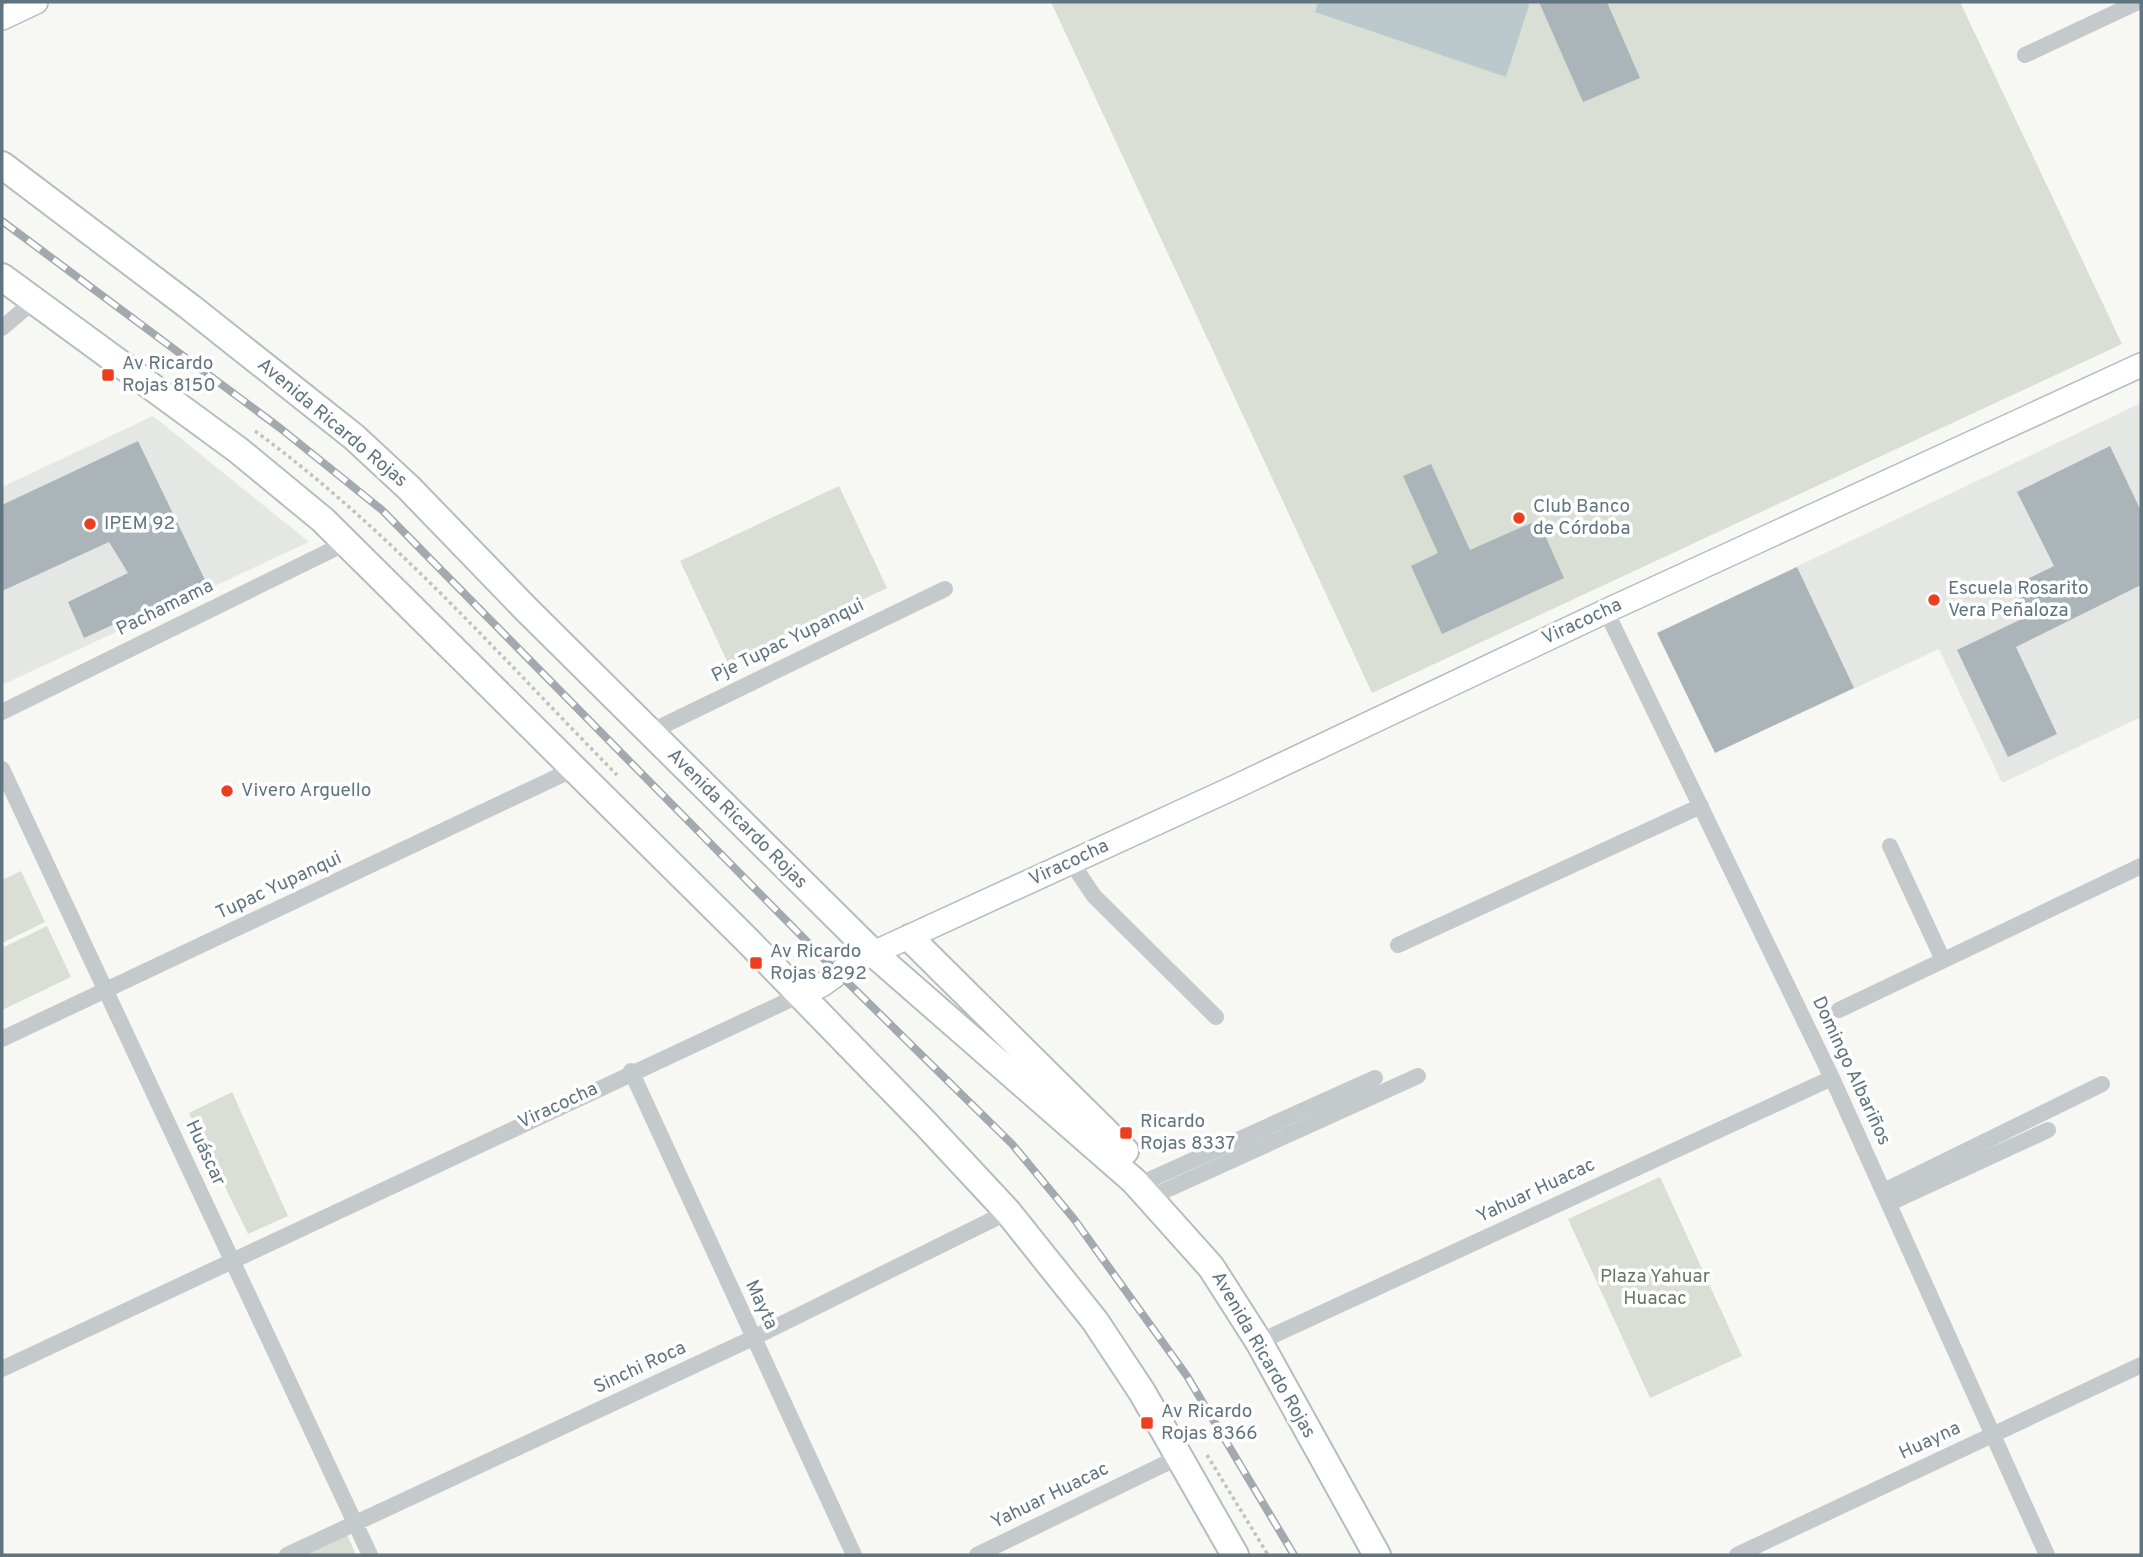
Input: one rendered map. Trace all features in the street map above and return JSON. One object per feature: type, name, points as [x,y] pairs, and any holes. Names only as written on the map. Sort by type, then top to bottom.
[{"type":"main road","points":[[2,18],[36,2]]},
{"type":"main road","name":"Avenida Ricardo Rojas","points":[[2,165],[190,307],[354,438],[462,540],[650,732],[873,953],[1113,1161],[1211,1266],[1259,1342],[1377,1555]]},
{"type":"main road","points":[[2,277],[292,492],[574,768],[800,995],[1008,1212],[1095,1321],[1142,1392],[1235,1555]]},
{"type":"main road","name":"Viracocha","points":[[800,995],[873,953],[2141,365]]},
{"type":"main road","points":[[910,938],[1004,1028],[1156,1185],[1211,1266]]},
{"type":"street","points":[[2025,55],[2138,2]]},
{"type":"street","points":[[2,328],[34,301]]},
{"type":"street","name":"Pachamama","points":[[2,712],[346,543]]},
{"type":"street","name":"Pje Tupac Yupanqui","points":[[650,732],[945,589]]},
{"type":"street","name":"Domingo Albariños","points":[[1606,611],[1832,1078],[2047,1555]]},
{"type":"street","name":"Tupac Yupanqui","points":[[2,1039],[574,768]]},
{"type":"street","name":"Huáscar","points":[[2,769],[370,1555]]},
{"type":"street","points":[[1398,946],[1702,806]]},
{"type":"street","points":[[1890,846],[1943,960]]},
{"type":"street","points":[[1071,862],[1094,896],[1216,1017]]},
{"type":"street","points":[[1839,1010],[2141,866]]},
{"type":"street","name":"Viracocha","points":[[2,1369],[631,1071],[800,995]]},
{"type":"street","name":"Mayta","points":[[631,1071],[854,1555]]},
{"type":"street","points":[[1156,1185],[1418,1076]]},
{"type":"street","points":[[1156,1185],[1375,1078]]},
{"type":"street","name":"Yahuar Huacac","points":[[1259,1342],[1832,1078]]},
{"type":"street","points":[[1887,1197],[2102,1084]]},
{"type":"street","points":[[1887,1197],[2048,1130]]},
{"type":"street","name":"Sinchi Roca","points":[[286,1555],[356,1525],[753,1338],[1008,1212]]},
{"type":"street","name":"Huayna","points":[[1737,1555],[2141,1365]]},
{"type":"street","name":"Yahuar Huacac","points":[[977,1555],[1180,1457]]},
{"type":"shaded area","points":[[1318,2],[1528,2],[1529,5],[1506,77],[1315,12]]},
{"type":"shaded area","name":"Escuela Rosarito Vera Peñaloza","points":[[2141,403],[2141,717],[2002,783],[1939,649],[1715,753],[1657,633]]},
{"type":"shaded area","points":[[153,416],[309,542],[2,685],[2,487]]},
{"type":"green space","name":"Club Banco de Córdoba","points":[[1051,2],[1960,2],[2122,344],[1372,693]]},
{"type":"green space","points":[[839,486],[887,588],[728,663],[680,561]]},
{"type":"green space","points":[[21,871],[45,922],[2,943],[2,880]]},
{"type":"green space","points":[[47,926],[71,977],[2,1010],[2,948]]},
{"type":"green space","points":[[232,1092],[288,1216],[248,1234],[189,1113]]},
{"type":"green space","name":"Plaza Yahuar Huacac","points":[[1660,1177],[1742,1356],[1650,1398],[1568,1219]]},
{"type":"green space","points":[[345,1530],[356,1555],[296,1555]]},
{"type":"building","points":[[1539,2],[1607,2],[1640,78],[1583,102]]},
{"type":"building","name":"IPEM 92","points":[[138,441],[206,582],[84,638],[68,602],[128,573],[109,542],[2,591],[2,505]]},
{"type":"building","points":[[2110,446],[2141,511],[2141,585],[2016,647],[2057,734],[2008,757],[1957,650],[2028,616],[2013,586],[2054,566],[2017,492]]},
{"type":"building","points":[[1431,464],[1470,550],[1538,520],[1564,578],[1442,634],[1411,566],[1438,553],[1403,476]]},
{"type":"building","points":[[1797,567],[1854,688],[1715,753],[1657,633]]},
{"type":"railway","points":[[2,221],[280,428],[382,510],[837,972],[1012,1144],[1074,1219],[1187,1376],[1294,1555]]},
{"type":"place","name":"Av Ricardo Rojas 8150","points":[[108,375]]},
{"type":"place","name":"Club Banco de Córdoba","points":[[1519,518]]},
{"type":"place","name":"IPEM 92","points":[[90,524]]},
{"type":"place","name":"Escuela Rosarito Vera Peñaloza","points":[[1934,600]]},
{"type":"place","name":"Vivero Arguello","points":[[227,791]]},
{"type":"place","name":"Av Ricardo Rojas 8292","points":[[756,963]]},
{"type":"place","name":"Ricardo Rojas 8337","points":[[1126,1133]]},
{"type":"place","name":"Av Ricardo Rojas 8366","points":[[1147,1423]]}]
